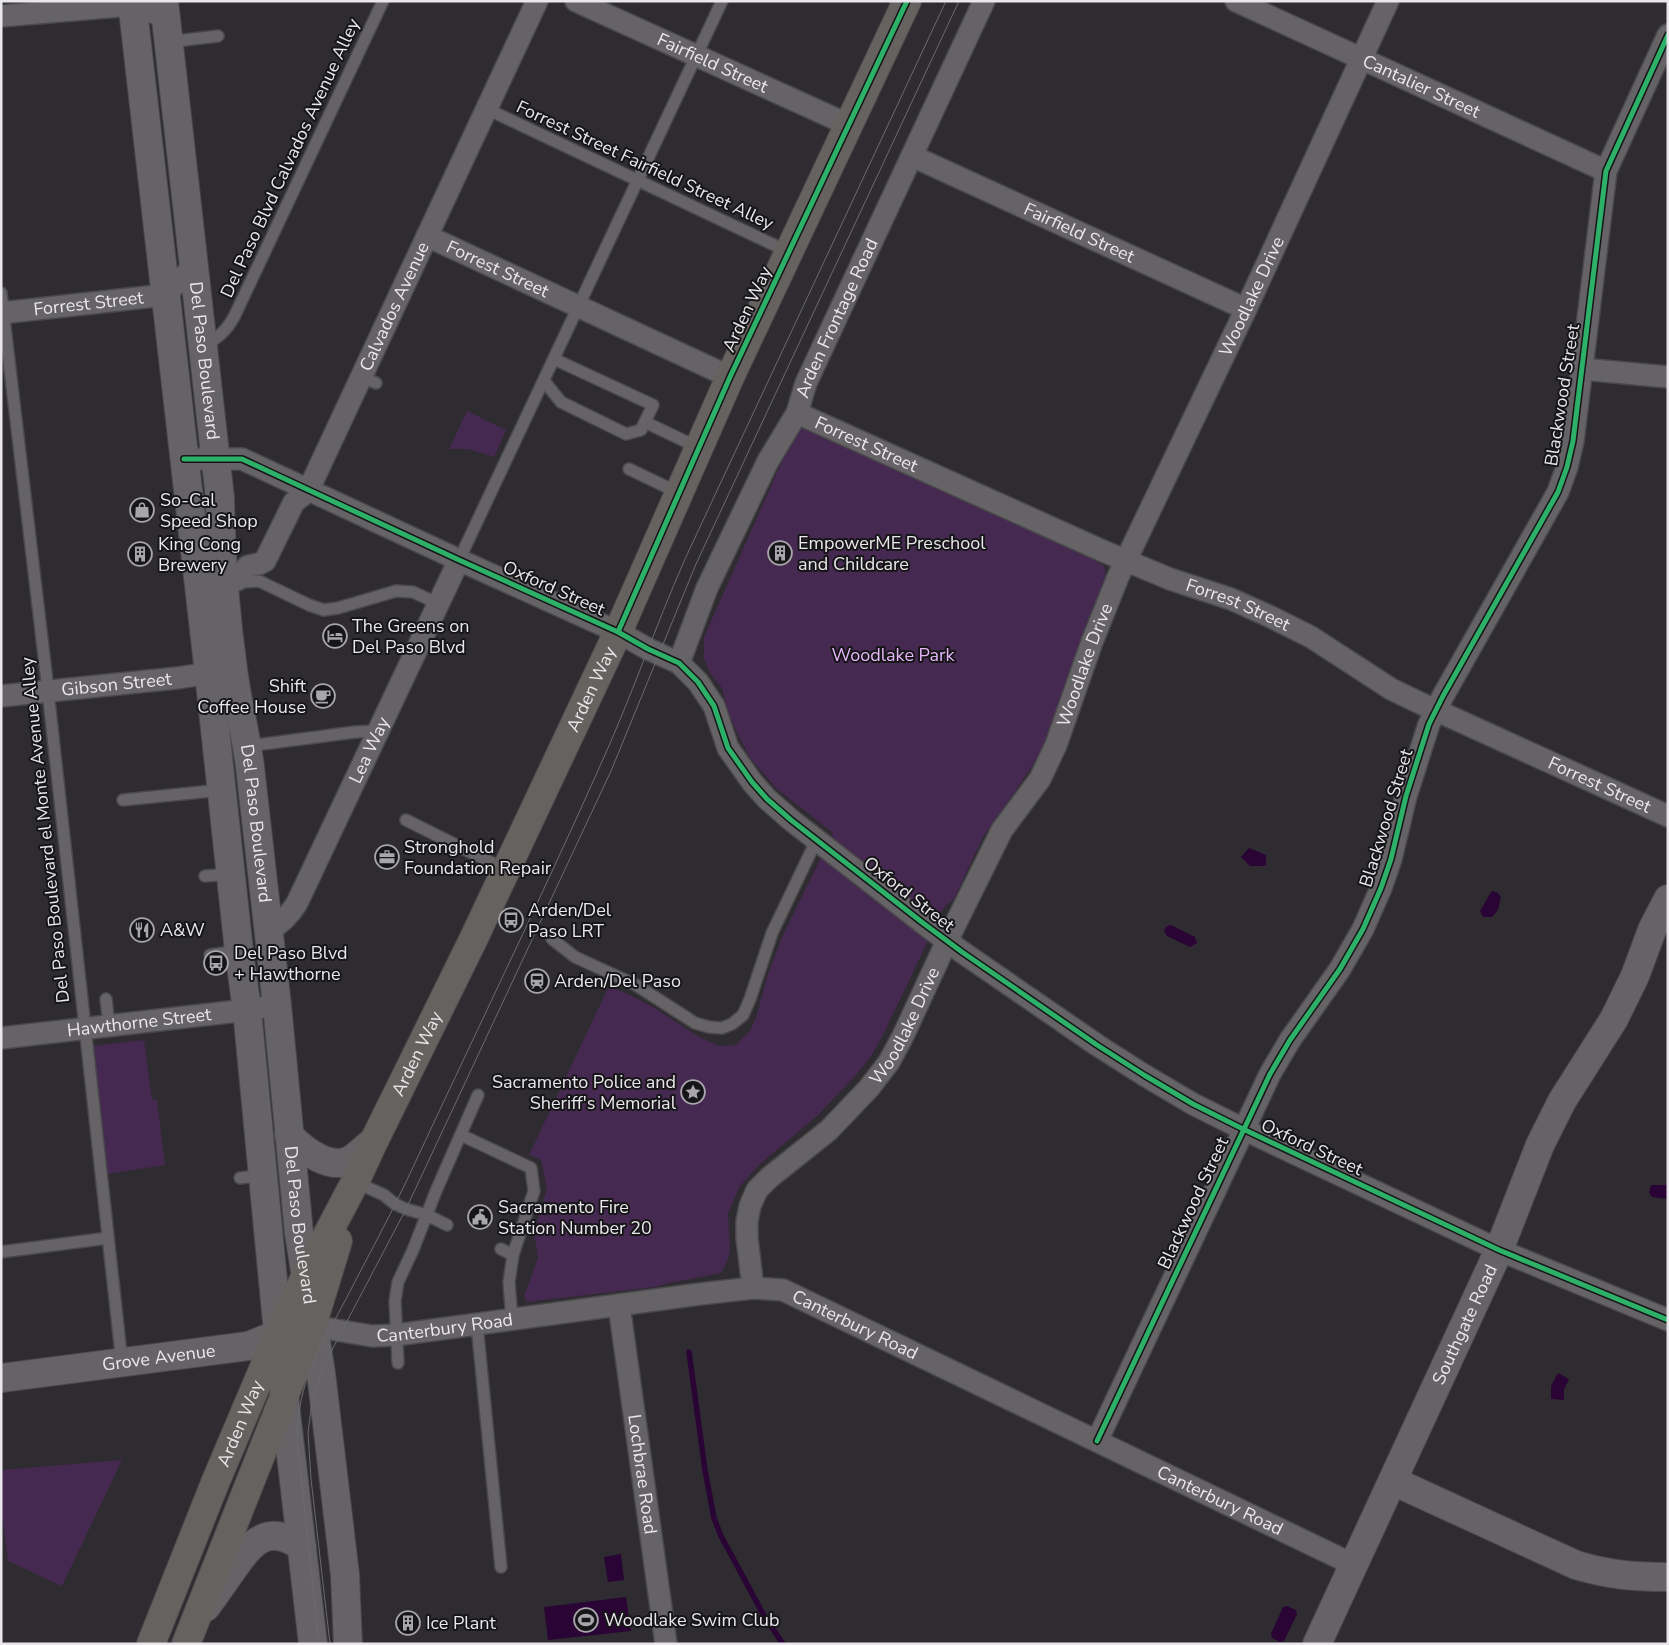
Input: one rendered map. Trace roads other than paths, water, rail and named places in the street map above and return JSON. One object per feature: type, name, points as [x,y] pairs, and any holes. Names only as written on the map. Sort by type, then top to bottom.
[{"type":"main road","name":"Arden Way","points":[[151,1644],[212,1491],[278,1334],[474,940],[618,632],[730,377],[907,1]]},
{"type":"main road","name":"Del Paso Boulevard","points":[[132,3],[184,459],[221,671],[248,746],[299,1233],[312,1326],[321,1373],[345,1575],[348,1644]]},
{"type":"main road","name":"Del Paso Boulevard","points":[[166,20],[220,498],[221,559],[230,580],[221,671],[221,790],[218,875],[239,951],[247,1010],[252,1177],[278,1334],[313,1644]]},
{"type":"main road","name":"Southgate Road","points":[[1317,1644],[1499,1250],[1540,1145],[1562,1101],[1614,1019],[1635,976],[1652,930],[1668,898]]},
{"type":"main road","points":[[289,1135],[299,1146],[316,1156],[340,1163],[351,1160],[374,1141]]},
{"type":"main road","name":"Arden Way","points":[[190,1634],[312,1326],[355,1182]]},
{"type":"main road","name":"Grove Avenue","points":[[1,1378],[122,1364],[248,1346],[278,1334],[312,1326]]},
{"type":"main road","points":[[1393,1481],[1576,1565],[1621,1575],[1668,1578]]},
{"type":"main road","points":[[190,1634],[242,1555],[255,1542],[262,1538],[276,1535],[292,1539],[302,1547]]},
{"type":"street","name":"Calvados Avenue","points":[[230,580],[248,566],[259,564],[265,560],[294,502],[308,491],[369,380],[427,236],[537,1]]},
{"type":"street","name":"Fairfield Street","points":[[576,1],[849,125]]},
{"type":"street","name":"Arden Frontage Road","points":[[678,663],[708,588],[768,461],[797,413],[806,382],[984,1]]},
{"type":"street","name":"Cantalier Street","points":[[1236,1],[1360,60],[1606,171]]},
{"type":"street","name":"Woodlake Drive","points":[[753,1288],[746,1221],[757,1190],[770,1177],[829,1130],[869,1088],[889,1062],[1002,830],[1040,779],[1056,745],[1092,642],[1126,560],[1246,309],[1388,1]]},
{"type":"street","points":[[1,16],[132,3],[166,20]]},
{"type":"street","name":"Blackwood Street","points":[[1096,1441],[1270,1074],[1290,1040],[1340,969],[1363,929],[1386,873],[1406,796],[1429,724],[1558,492],[1567,467],[1573,441],[1606,171],[1668,35]]},
{"type":"street","name":"Fairfield Street","points":[[912,156],[1246,309]]},
{"type":"street","name":"Forrest Street","points":[[427,236],[730,377]]},
{"type":"street","name":"Forrest Street","points":[[2,306],[165,294],[194,266]]},
{"type":"street","points":[[1582,369],[1668,377]]},
{"type":"street","name":"Forrest Street","points":[[797,413],[1170,579],[1230,599],[1311,637],[1391,689],[1668,816]]},
{"type":"street","name":"Oxford Street","points":[[184,459],[242,459],[618,632],[678,663],[698,682],[714,706],[728,748],[752,782],[791,820],[947,941],[1097,1045],[1144,1076],[1193,1104],[1243,1129],[1499,1250],[1668,1320]]},
{"type":"street","name":"Lea Way","points":[[268,932],[279,926],[286,919],[297,903],[459,560]]},
{"type":"street","name":"Gibson Street","points":[[1,696],[177,678],[221,671]]},
{"type":"street","name":"Hawthorne Street","points":[[1,1038],[247,1010],[276,1005]]},
{"type":"street","name":"Canterbury Road","points":[[312,1326],[372,1336],[396,1335],[753,1288],[783,1290],[1354,1565]]},
{"type":"street","name":"Lochbrae Road","points":[[619,1305],[666,1644]]},
{"type":"lane","name":"Del Paso Blvd Calvados Avenue Alley","points":[[203,347],[219,338],[234,317],[383,1]]},
{"type":"lane","points":[[459,560],[527,423],[544,381],[722,1]]},
{"type":"lane","points":[[166,20],[218,36]]},
{"type":"lane","name":"Forrest Street Fairfield Street Alley","points":[[487,109],[789,252]]},
{"type":"lane","name":"Del Paso Boulevard el Monte Avenue Alley","points":[[2,306],[48,691],[122,1364]]},
{"type":"lane","points":[[544,381],[561,402],[626,434],[641,430],[645,422],[653,405],[554,360]]},
{"type":"lane","points":[[645,422],[699,448]]},
{"type":"lane","points":[[629,469],[679,492]]},
{"type":"lane","points":[[230,580],[242,582],[259,581],[309,605],[324,610],[338,608],[396,591],[413,592],[438,604]]},
{"type":"lane","points":[[248,746],[355,732],[378,731]]},
{"type":"lane","points":[[123,800],[221,790]]},
{"type":"lane","points":[[406,820],[506,870]]},
{"type":"lane","points":[[552,939],[575,957],[636,985],[695,1023],[709,1028],[722,1028],[732,1024],[743,1015],[750,1000],[772,933],[817,840]]},
{"type":"lane","points":[[210,954],[239,951]]},
{"type":"lane","points":[[106,999],[109,1025]]},
{"type":"lane","points":[[398,1363],[395,1301],[398,1282],[478,1095]]},
{"type":"lane","points":[[461,1135],[531,1168],[534,1192],[514,1255],[509,1282],[512,1320]]},
{"type":"lane","points":[[355,1182],[384,1195],[395,1204],[427,1215],[447,1226]]},
{"type":"lane","points":[[1,1252],[108,1238]]},
{"type":"lane","points":[[501,1249],[514,1255]]},
{"type":"lane","points":[[477,1325],[501,1567]]},
{"type":"waterway","points":[[689,1352],[705,1470],[714,1518],[721,1536],[763,1614],[783,1644]]},
{"type":"tram line","points":[[319,1644],[297,1440],[301,1399],[312,1365],[400,1195],[553,870],[633,689],[685,559],[946,1]]},
{"type":"tram line","points":[[330,1644],[311,1479],[308,1432],[312,1402],[321,1373],[406,1209],[611,771],[696,564],[959,1]]},
{"type":"place","name":"So-Cal Speed Shop","points":[[142,510]]},
{"type":"place","name":"EmpowerME Preschool and Childcare","points":[[780,553]]},
{"type":"place","name":"King Cong Brewery","points":[[140,554]]},
{"type":"place","name":"The Greens on Del Paso Blvd","points":[[335,636]]},
{"type":"place","name":"Shift Coffee House","points":[[323,696]]},
{"type":"place","name":"Stronghold Foundation Repair","points":[[387,857]]},
{"type":"place","name":"Arden/Del Paso LRT","points":[[511,920]]},
{"type":"place","name":"A&W","points":[[142,930]]},
{"type":"place","name":"Del Paso Blvd + Hawthorne","points":[[216,963]]},
{"type":"place","name":"Arden/Del Paso","points":[[537,981]]},
{"type":"place","name":"Sacramento Police and Sheriff's Memorial","points":[[693,1092]]},
{"type":"place","name":"Sacramento Fire Station Number 20","points":[[480,1217]]},
{"type":"place","name":"Woodlake Swim Club","points":[[586,1620]]},
{"type":"place","name":"Ice Plant","points":[[408,1623]]},
{"type":"park label","name":"Woodlake Park","points":[[893,655]]}]
